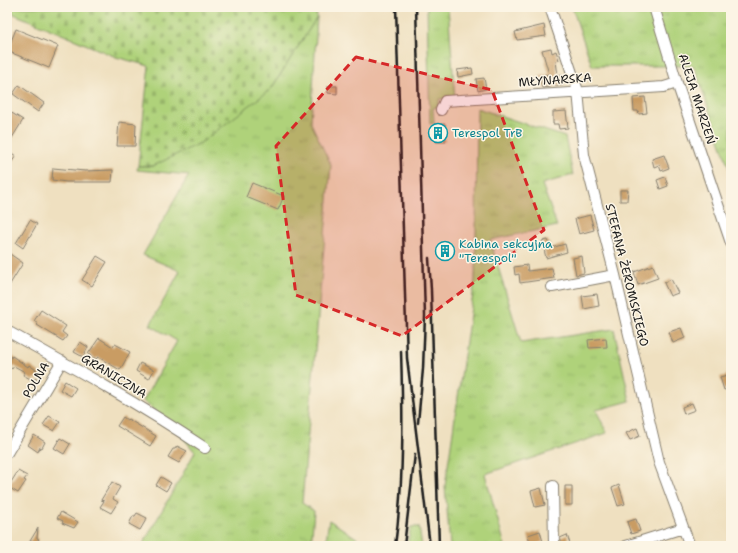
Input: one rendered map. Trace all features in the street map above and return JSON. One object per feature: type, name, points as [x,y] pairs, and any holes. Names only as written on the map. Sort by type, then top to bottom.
[{"type":"street","name":"STEFANA ŻEROMSKIEGO","points":[[550,7],[578,91],[584,156],[615,275],[659,462],[690,546]]},
{"type":"street","name":"ALEJA MARZEŃ","points":[[654,7],[677,83],[731,244]]},
{"type":"street","name":"MŁYNARSKA","points":[[441,110],[445,101],[578,91],[664,87],[677,83]]},
{"type":"street","points":[[552,287],[615,275]]},
{"type":"street","name":"GRANICZNA","points":[[7,331],[62,361],[205,448]]},
{"type":"street","name":"POLNA","points":[[7,453],[62,361]]},
{"type":"street","points":[[553,486],[554,546]]},
{"type":"street","points":[[626,546],[683,528]]},
{"type":"highlighted area","points":[[356,57],[492,90],[544,230],[402,336],[296,295],[276,146]]},
{"type":"green space","points":[[7,7],[316,7],[317,17],[271,89],[202,142],[153,166],[138,166],[149,66],[116,57],[7,11]]},
{"type":"green space","points":[[427,7],[448,7],[455,98],[439,99],[439,107],[433,108],[434,123],[430,124]]},
{"type":"green space","points":[[572,7],[731,7],[731,174],[694,66],[592,66]]},
{"type":"green space","points":[[317,17],[311,123],[331,165],[302,503],[314,511],[311,546],[142,546],[195,452],[175,428],[143,401],[177,341],[150,325],[180,271],[143,255],[189,175],[137,170],[138,166],[153,166],[271,89]]},
{"type":"green space","points":[[477,108],[565,137],[573,175],[542,184],[557,226],[490,240],[521,343],[614,329],[630,401],[596,410],[607,433],[485,474],[505,546],[450,546],[445,486],[475,280]]},
{"type":"green space","points":[[329,520],[369,546],[325,546]]},
{"type":"green space","points":[[411,527],[419,527],[422,546],[407,546]]},
{"type":"building","points":[[544,25],[546,36],[517,40],[515,32]]},
{"type":"building","points":[[16,29],[58,46],[49,68],[7,51]]},
{"type":"building","points":[[551,48],[552,53],[556,51],[559,60],[556,61],[558,76],[562,75],[563,85],[542,88],[540,76],[549,74],[542,50]]},
{"type":"building","points":[[472,68],[473,74],[458,77],[457,70]]},
{"type":"building","points":[[484,78],[486,89],[478,91],[476,79]]},
{"type":"building","points":[[19,85],[44,103],[38,112],[13,94]]},
{"type":"building","points":[[328,86],[337,86],[337,94],[328,93]]},
{"type":"building","points":[[645,97],[647,113],[639,114],[638,111],[634,111],[633,98]]},
{"type":"building","points":[[7,110],[23,120],[7,146]]},
{"type":"building","points":[[566,111],[568,128],[559,129],[558,124],[553,124],[553,112]]},
{"type":"building","points":[[119,122],[136,124],[135,146],[117,146]]},
{"type":"building","name":"Terespol TrB","points":[[434,124],[445,124],[445,142],[436,142],[436,139],[431,139],[431,127],[434,127]]},
{"type":"building","points":[[7,150],[16,156],[11,163],[7,160]]},
{"type":"building","points":[[664,155],[669,168],[661,171],[659,165],[654,167],[652,159]]},
{"type":"building","points":[[53,168],[85,171],[113,170],[112,182],[66,182],[52,180]]},
{"type":"building","points":[[665,177],[668,186],[660,189],[657,180]]},
{"type":"building","points":[[252,183],[284,196],[278,210],[246,197]]},
{"type":"building","points":[[620,190],[628,190],[627,201],[620,201]]},
{"type":"building","points":[[590,215],[594,230],[579,234],[575,219]]},
{"type":"building","points":[[30,220],[37,224],[23,248],[16,243]]},
{"type":"building","points":[[548,240],[551,248],[565,244],[567,252],[546,258],[542,241]]},
{"type":"building","points":[[10,254],[23,263],[7,289],[7,258]]},
{"type":"building","points":[[97,256],[107,262],[92,286],[82,280]]},
{"type":"building","points":[[582,256],[584,273],[576,275],[573,258]]},
{"type":"building","points":[[527,265],[528,271],[552,268],[554,278],[520,283],[519,274],[515,275],[514,267]]},
{"type":"building","points":[[653,265],[658,278],[638,285],[634,272]]},
{"type":"building","points":[[671,279],[678,293],[670,296],[664,283]]},
{"type":"building","points":[[597,294],[599,306],[584,309],[582,296]]},
{"type":"building","points":[[41,310],[66,326],[62,332],[67,336],[63,341],[37,325],[38,324],[34,321]]},
{"type":"building","points":[[681,328],[685,338],[673,343],[669,332]]},
{"type":"building","points":[[99,338],[113,347],[115,344],[130,352],[120,370],[98,357],[96,359],[88,354]]},
{"type":"building","points":[[606,338],[607,347],[589,348],[588,340]]},
{"type":"building","points":[[80,342],[88,347],[83,357],[74,352]]},
{"type":"building","points":[[12,356],[28,367],[29,365],[39,372],[38,373],[41,375],[38,380],[35,378],[34,381],[23,375],[25,372],[14,366],[12,369],[7,365]]},
{"type":"building","points":[[140,363],[154,370],[149,379],[136,371]]},
{"type":"building","points":[[731,374],[731,388],[724,390],[720,377]]},
{"type":"building","points":[[65,381],[76,388],[71,396],[60,390]]},
{"type":"building","points":[[692,403],[695,410],[684,414],[682,407]]},
{"type":"building","points":[[49,416],[60,422],[54,431],[43,425]]},
{"type":"building","points":[[123,417],[156,436],[150,446],[117,426]]},
{"type":"building","points":[[637,428],[640,436],[630,440],[626,433]]},
{"type":"building","points":[[34,435],[45,442],[42,448],[40,447],[38,452],[28,445]]},
{"type":"building","points":[[60,438],[70,444],[64,454],[54,448]]},
{"type":"building","points":[[177,446],[187,451],[179,463],[168,457]]},
{"type":"building","points":[[18,471],[27,476],[24,480],[26,481],[18,493],[8,487]]},
{"type":"building","points":[[161,477],[171,483],[166,491],[156,485]]},
{"type":"building","points":[[112,482],[120,487],[113,499],[118,502],[111,513],[100,507],[104,501],[101,500]]},
{"type":"building","points":[[619,485],[625,504],[618,506],[612,488]]},
{"type":"building","points":[[565,486],[572,486],[572,505],[565,505]]},
{"type":"building","points":[[541,488],[545,505],[535,507],[531,491]]},
{"type":"building","points":[[61,512],[78,522],[74,528],[62,523],[63,521],[57,518]]},
{"type":"building","points":[[137,513],[147,518],[140,530],[129,524],[133,516]]},
{"type":"building","points":[[636,519],[640,531],[631,534],[627,522]]},
{"type":"building","points":[[38,528],[37,538],[39,539],[34,546],[27,546]]},
{"type":"building","points":[[540,531],[543,542],[531,546],[528,535]]},
{"type":"building","points":[[567,535],[571,546],[563,546],[560,538]]},
{"type":"railway","points":[[396,7],[407,358],[430,546]]},
{"type":"railway","points":[[416,7],[425,316],[423,369],[418,423]]},
{"type":"railway","points":[[429,258],[439,546]]},
{"type":"railway","points":[[395,546],[401,473],[401,351]]},
{"type":"railway","points":[[404,546],[415,454]]},
{"type":"place","name":"Terespol TrB","points":[[438,133]]},
{"type":"place","name":"Kabina sekcyjna \"Terespol\"","points":[[445,251]]}]
